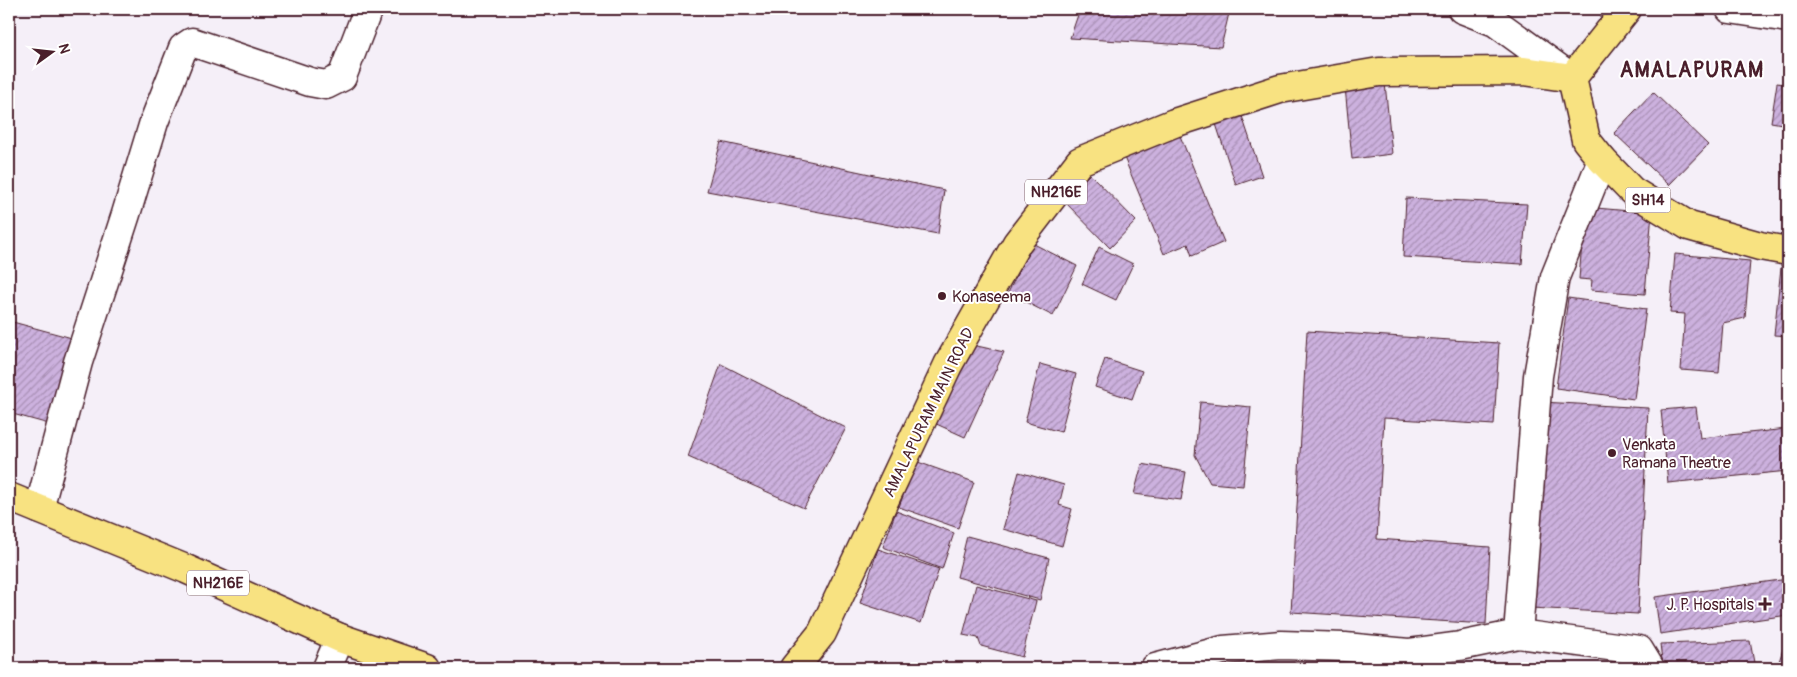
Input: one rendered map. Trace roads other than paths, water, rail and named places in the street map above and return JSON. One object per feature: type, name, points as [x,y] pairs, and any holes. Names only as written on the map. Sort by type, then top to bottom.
[{"type":"main road","points":[[1572,78],[1627,9]]},
{"type":"main road","name":"AMALAPURAM MAIN ROAD","points":[[794,668],[822,633],[948,365],[1017,243],[1080,161],[1174,123],[1280,89],[1379,72],[1524,71],[1572,78]]},
{"type":"main road","name":"SH14","points":[[1572,78],[1586,140],[1602,160],[1632,191],[1689,226],[1760,246],[1788,251]]},
{"type":"main road","name":"NH216E","points":[[9,497],[186,569],[340,638],[427,668]]},
{"type":"street","points":[[39,509],[78,362],[154,122],[183,48],[192,42],[310,82],[326,85],[342,77],[368,9]]},
{"type":"street","points":[[1462,9],[1495,22],[1572,78]]},
{"type":"street","points":[[1730,9],[1788,18]]},
{"type":"street","points":[[1518,634],[1538,376],[1555,276],[1602,160]]},
{"type":"street","points":[[1155,668],[1223,650],[1281,645],[1345,647],[1408,653],[1460,646],[1518,634],[1639,650],[1650,668]]},
{"type":"street","points":[[327,668],[340,638]]},
{"type":"place","name":"Konaseema","points":[[942,296]]},
{"type":"place","name":"Venkata Ramana Theatre","points":[[1612,453]]},
{"type":"place","name":"J. P. Hospitals","points":[[1765,604]]},
{"type":"district","name":"AMALAPURAM","points":[[1692,70]]}]
